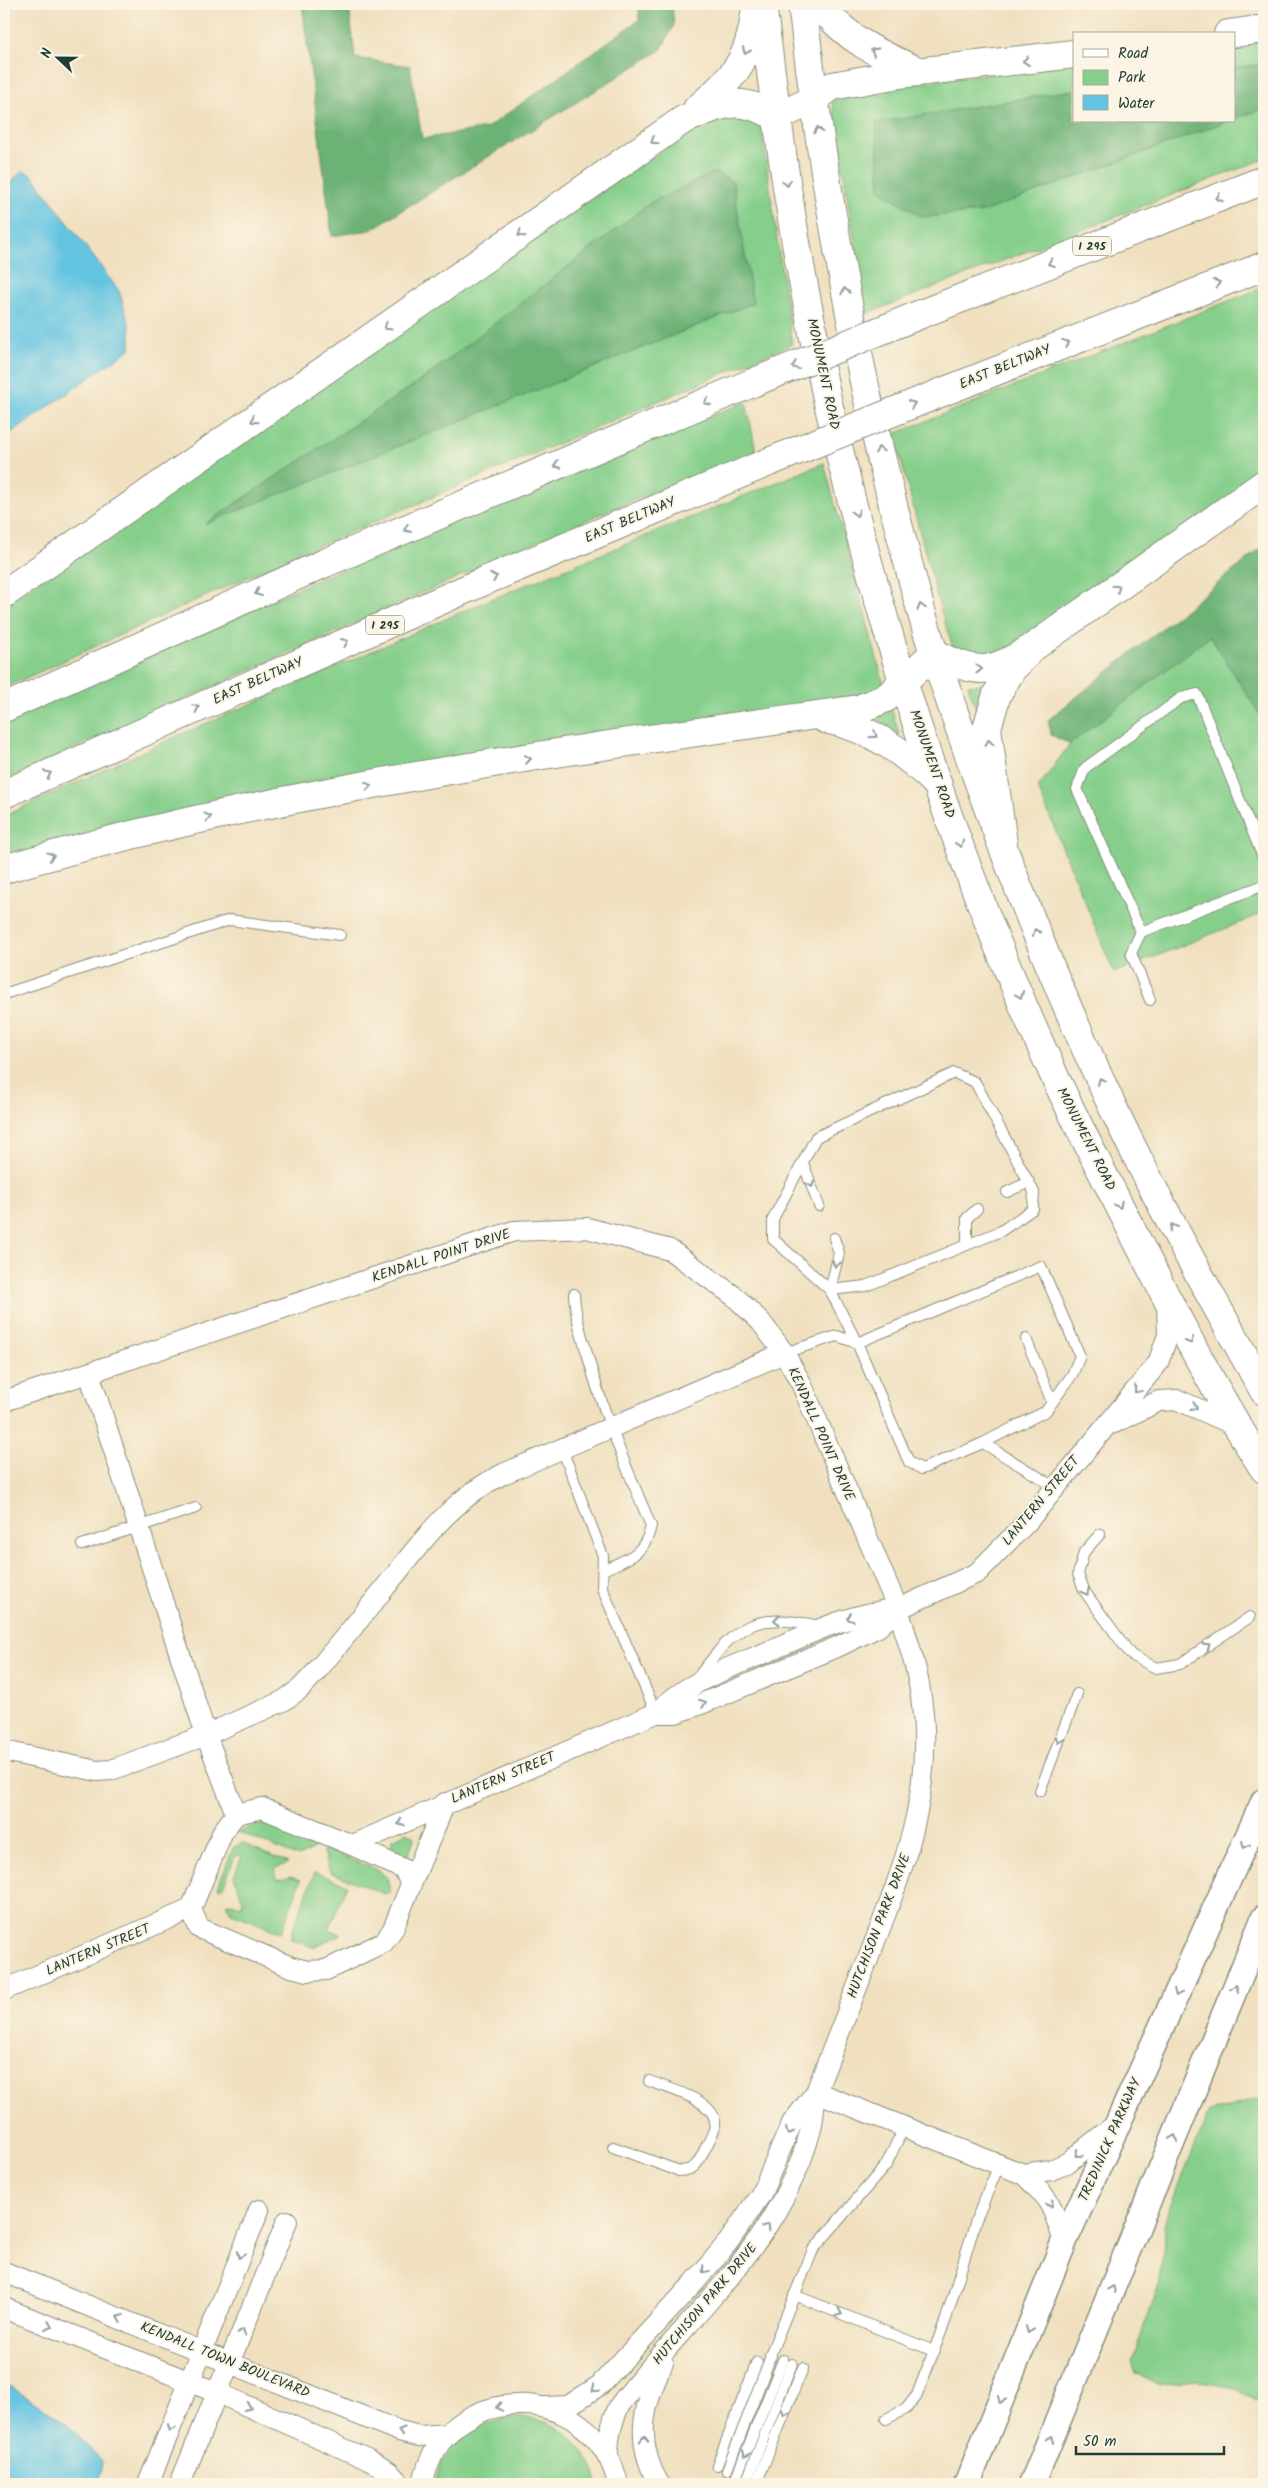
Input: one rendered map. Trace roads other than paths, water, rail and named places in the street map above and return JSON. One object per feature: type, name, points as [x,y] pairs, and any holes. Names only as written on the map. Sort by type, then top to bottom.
[{"type":"main road","points":[[4,594],[683,120],[723,87],[737,69],[747,49],[754,28],[756,4]]},
{"type":"main road","name":"MONUMENT ROAD","points":[[762,4],[777,117],[802,276],[844,468],[872,574],[904,682],[938,785],[1027,1014],[1055,1077],[1166,1298],[1264,1469]]},
{"type":"main road","points":[[802,4],[814,100],[844,286],[880,453],[934,654],[1032,922],[1114,1110],[1166,1214],[1264,1391]]},
{"type":"main road","points":[[818,4],[836,26],[858,41],[879,54],[918,71]]},
{"type":"main road","points":[[1236,33],[1264,29]]},
{"type":"main road","points":[[683,120],[724,104],[745,103],[777,117],[814,100],[832,86],[918,71],[1073,54]]},
{"type":"main road","name":"I 295","points":[[4,708],[325,563],[752,383],[921,314],[1264,180]]},
{"type":"main road","name":"EAST BELTWAY","points":[[4,794],[482,582],[769,462],[1264,266]]},
{"type":"main road","points":[[934,654],[964,668],[985,670],[1008,662],[1032,648],[1264,484]]},
{"type":"main road","points":[[1003,844],[987,728],[997,694],[1012,669],[1032,648]]},
{"type":"main road","points":[[4,870],[80,847],[240,809],[398,780],[859,709],[886,698],[934,654]]},
{"type":"main road","points":[[812,716],[842,722],[870,732],[918,766],[938,785]]},
{"type":"street","name":"KENDALL POINT DRIVE","points":[[4,1400],[514,1231],[587,1228],[670,1250],[734,1296],[761,1322],[784,1353],[801,1384],[898,1609]]},
{"type":"street","name":"LANTERN STREET","points":[[656,1713],[675,1713],[700,1704],[837,1647],[878,1627],[898,1609],[977,1573],[1028,1521],[1158,1363],[1168,1334],[1166,1298]]},
{"type":"street","points":[[4,1751],[97,1771],[111,1770],[127,1766],[206,1735],[283,1701],[300,1689],[449,1510],[472,1492],[500,1476],[784,1353]]},
{"type":"street","points":[[89,1373],[206,1735],[236,1814]]},
{"type":"street","points":[[1102,1430],[1159,1401],[1178,1400],[1240,1428]]},
{"type":"street","name":"LANTERN STREET","points":[[352,1845],[656,1713],[673,1696],[694,1683],[825,1627],[870,1612],[898,1609]]},
{"type":"street","name":"HUTCHISON PARK DRIVE","points":[[608,2455],[608,2437],[619,2406],[749,2254],[776,2213],[796,2170],[811,2129],[816,2092],[903,1869],[918,1814],[924,1743],[921,1698],[898,1609]]},
{"type":"street","name":"TREDINICK PARKWAY","points":[[967,2484],[1064,2242],[1264,1801]]},
{"type":"street","points":[[410,1887],[409,1879],[403,1869],[352,1845],[262,1808],[236,1814],[223,1831],[192,1909],[199,1928],[291,1967],[308,1971],[326,1970],[384,1942],[393,1929],[445,1803]]},
{"type":"street","name":"LANTERN STREET","points":[[4,1990],[192,1909]]},
{"type":"street","points":[[1032,2484],[1264,1918]]},
{"type":"street","points":[[816,2092],[1023,2174],[1043,2193],[1053,2208],[1064,2242]]},
{"type":"street","name":"HUTCHISON PARK DRIVE","points":[[547,2407],[568,2406],[600,2385],[694,2283],[729,2241],[761,2194],[792,2123],[816,2092]]},
{"type":"street","points":[[1023,2174],[1050,2170],[1068,2163],[1116,2124]]},
{"type":"street","points":[[148,2484],[258,2210]]},
{"type":"street","points":[[180,2484],[287,2221]]},
{"type":"street","name":"KENDALL TOWN BOULEVARD","points":[[4,2272],[398,2431],[419,2436],[449,2434]]},
{"type":"street","points":[[4,2308],[218,2394],[369,2460],[389,2472],[400,2484]]},
{"type":"street","points":[[659,2484],[649,2468],[644,2449],[643,2418],[656,2379],[671,2347]]},
{"type":"street","points":[[423,2484],[434,2453],[449,2434],[470,2418],[494,2408],[521,2404],[547,2407],[571,2418],[592,2434],[608,2455],[618,2484]]},
{"type":"lane","points":[[1141,932],[1077,788],[1085,768],[1181,698],[1197,694],[1264,860]]},
{"type":"lane","points":[[1150,1000],[1131,954],[1141,932],[1264,885]]},
{"type":"lane","points":[[4,994],[230,920],[340,935]]},
{"type":"lane","points":[[784,1353],[837,1336],[857,1343],[1041,1266],[1080,1356],[1072,1375],[1046,1410],[983,1443],[922,1469],[909,1462],[857,1343],[830,1290],[773,1239],[773,1219],[816,1137],[954,1073],[974,1082],[1034,1192],[1033,1209],[1001,1231],[866,1286],[830,1290]]},
{"type":"lane","points":[[803,1163],[819,1206]]},
{"type":"lane","points":[[1008,1192],[1029,1182]]},
{"type":"lane","points":[[966,1245],[967,1218],[977,1209]]},
{"type":"lane","points":[[830,1290],[839,1253],[834,1238]]},
{"type":"lane","points":[[574,1294],[574,1312],[610,1428],[651,1526],[648,1542],[632,1556],[603,1570]]},
{"type":"lane","points":[[1026,1339],[1052,1402]]},
{"type":"lane","points":[[983,1443],[1055,1487]]},
{"type":"lane","points":[[562,1449],[603,1556],[602,1588],[656,1713]]},
{"type":"lane","points":[[82,1545],[196,1508]]},
{"type":"lane","points":[[1100,1534],[1084,1552],[1078,1574],[1084,1592],[1131,1655],[1156,1668],[1180,1664],[1250,1616]]},
{"type":"lane","points":[[694,1683],[722,1646],[738,1631],[765,1620],[790,1620],[825,1627]]},
{"type":"lane","points":[[1040,1791],[1077,1694]]},
{"type":"lane","points":[[613,2147],[679,2171],[690,2171],[698,2164],[716,2124],[713,2113],[704,2104],[648,2081]]},
{"type":"lane","points":[[728,2470],[813,2250],[886,2165],[904,2127]]},
{"type":"lane","points":[[886,2419],[906,2409],[917,2395],[962,2268],[976,2220],[999,2165]]},
{"type":"lane","points":[[794,2296],[934,2351]]},
{"type":"lane","points":[[717,2465],[757,2362]]},
{"type":"lane","points":[[747,2480],[787,2362]]},
{"type":"lane","points":[[747,2480],[803,2368]]},
{"type":"water","points":[[22,171],[32,175],[119,291],[130,327],[130,349],[4,438],[4,198],[15,178]]},
{"type":"water","points":[[4,2382],[67,2424],[102,2462],[98,2484],[4,2484]]}]
